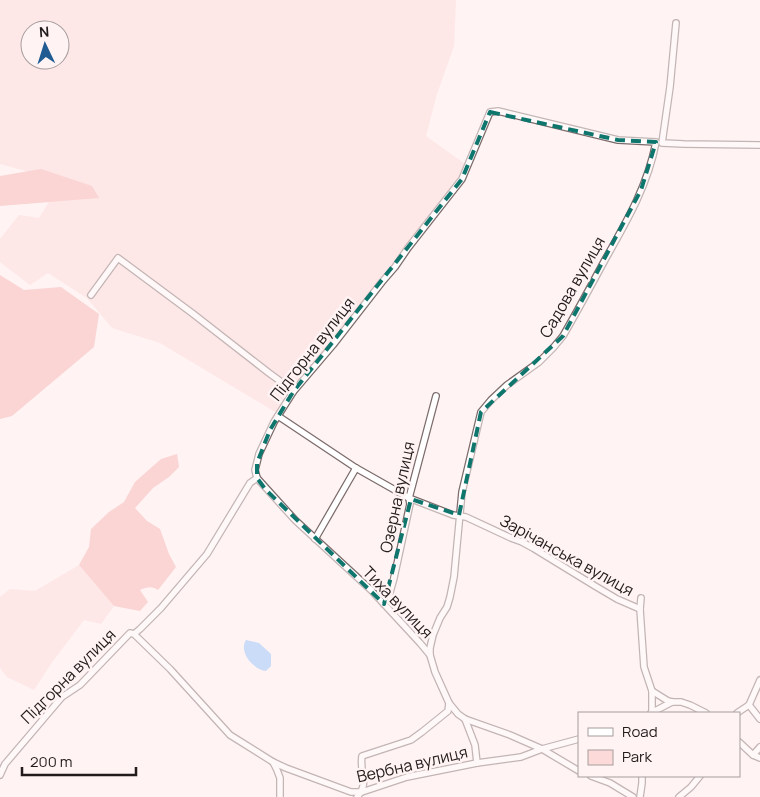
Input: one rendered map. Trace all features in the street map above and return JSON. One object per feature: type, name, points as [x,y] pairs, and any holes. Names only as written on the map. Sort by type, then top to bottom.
[{"type":"street","name":"Садова вулиця","points":[[430,655],[431,643],[450,597],[454,577],[459,515],[464,484],[481,412],[507,385],[543,359],[563,336],[642,190],[659,142],[670,87],[676,23]]},
{"type":"street","name":"Підгорна вулиця","points":[[0,775],[5,764],[62,697],[80,685],[130,633],[134,634],[140,629],[161,608],[207,554],[250,484],[257,478],[256,470],[259,454],[270,430],[292,392],[395,267],[462,179],[490,112],[498,111],[618,140],[659,142]]},
{"type":"street","points":[[659,142],[760,145]]},
{"type":"street","points":[[90,295],[118,258],[192,313],[292,392]]},
{"type":"street","name":"Озерна вулиця","points":[[384,604],[394,578],[410,504],[409,498],[436,396]]},
{"type":"street","name":"Зарічанська вулиця","points":[[278,416],[356,468],[409,498],[453,515],[466,517],[533,548],[617,599],[640,609],[644,667],[652,691],[652,712]]},
{"type":"street","points":[[316,539],[356,468]]},
{"type":"street","name":"Тиха вулиця","points":[[257,478],[295,520],[356,576],[420,643],[430,655],[435,672],[454,710],[465,719],[542,749],[578,769]]},
{"type":"street","points":[[640,609],[641,598]]},
{"type":"street","name":"Вербна вулиця","points":[[134,634],[170,669],[230,734],[273,762],[351,792],[362,792],[407,777],[477,763],[521,757],[542,749]]},
{"type":"street","points":[[420,643],[431,643]]},
{"type":"street","points":[[738,712],[748,705],[760,680]]},
{"type":"street","points":[[652,691],[672,702],[681,702],[704,712]]},
{"type":"street","points":[[654,712],[672,702]]},
{"type":"street","points":[[357,797],[362,792],[364,784],[362,756],[411,740],[448,711],[449,703]]},
{"type":"street","points":[[748,705],[760,719]]},
{"type":"street","points":[[465,719],[475,745],[477,763]]},
{"type":"street","points":[[542,749],[578,739]]},
{"type":"street","points":[[740,743],[760,758]]},
{"type":"street","points":[[754,755],[760,747]]},
{"type":"street","points":[[273,762],[280,778],[280,797]]},
{"type":"street","points":[[280,778],[286,768]]},
{"type":"street","points":[[595,777],[610,783],[633,797]]},
{"type":"street","points":[[640,797],[642,777]]},
{"type":"street","points":[[679,797],[699,777]]},
{"type":"highlighted area","points":[[490,112],[618,140],[656,142],[641,190],[563,336],[481,412],[459,515],[411,499],[384,604],[266,490],[257,478],[257,463],[270,430],[293,392],[462,179]]},
{"type":"green space","points":[[0,0],[456,0],[454,46],[437,94],[426,136],[465,164],[456,183],[277,413],[160,343],[112,328],[87,298],[48,273],[30,285],[0,262],[0,239],[19,215],[39,218],[62,181],[0,164]]},
{"type":"green space","points":[[79,565],[114,606],[101,624],[84,620],[34,690],[7,677],[0,668],[0,597],[10,589],[35,591]]},
{"type":"shaded area","points":[[41,169],[92,186],[99,198],[0,206],[0,176]]},
{"type":"shaded area","points":[[0,275],[24,290],[61,287],[99,314],[94,347],[12,416],[0,419]]},
{"type":"shaded area","points":[[177,454],[179,467],[153,488],[135,508],[147,521],[160,529],[176,567],[158,590],[149,587],[140,590],[148,602],[140,611],[114,606],[79,565],[89,547],[91,529],[109,512],[124,502],[135,482],[161,459]]},
{"type":"water","points":[[246,640],[259,643],[271,654],[271,666],[266,671],[261,670],[248,660],[244,650]]}]
